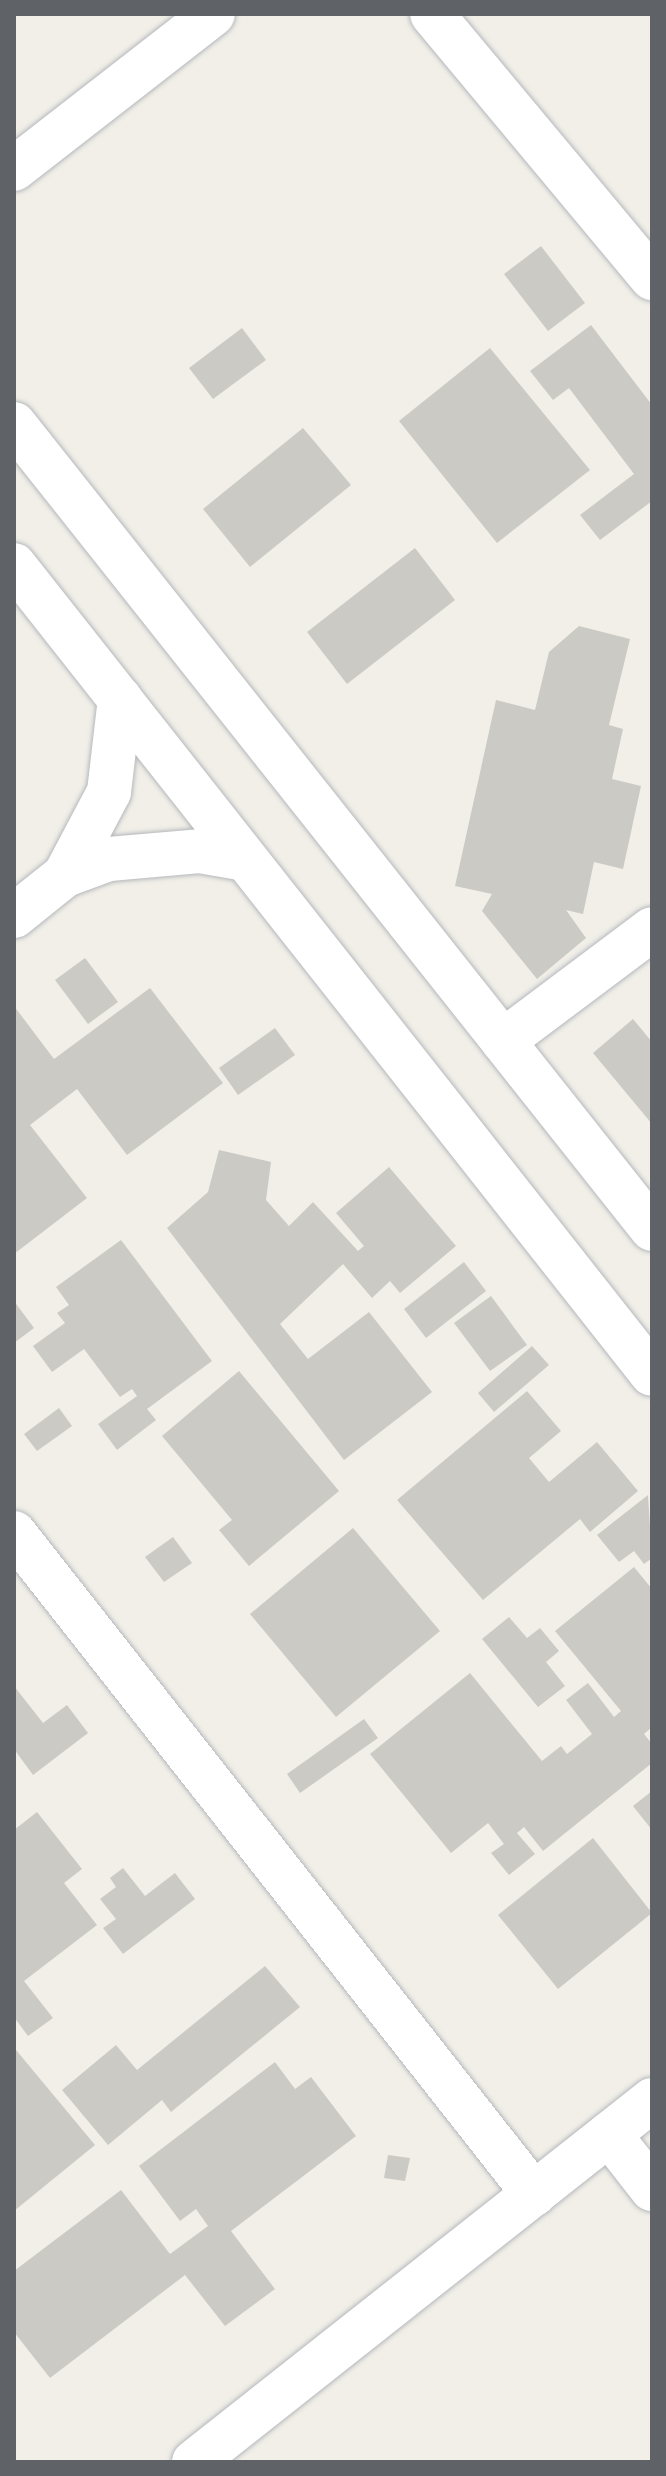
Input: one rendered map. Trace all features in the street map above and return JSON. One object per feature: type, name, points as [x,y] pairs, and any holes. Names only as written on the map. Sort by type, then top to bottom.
[{"type":"street","points":[[14,169],[213,14]]},
{"type":"street","points":[[432,14],[652,278]]},
{"type":"street","points":[[14,424],[503,1041],[635,1189],[652,1229]]},
{"type":"street","points":[[14,565],[652,1374]]},
{"type":"street","points":[[14,916],[65,875],[109,792],[120,699]]},
{"type":"street","points":[[65,875],[154,852],[245,859]]},
{"type":"street","points":[[503,1041],[650,936]]},
{"type":"street","points":[[14,1533],[534,2194]]},
{"type":"street","points":[[194,2462],[652,2100]]},
{"type":"street","points":[[609,2134],[652,2189]]},
{"type":"building","points":[[541,246],[585,303],[548,331],[504,274]]},
{"type":"building","points":[[591,325],[652,405],[652,501],[600,540],[580,515],[634,474],[569,388],[553,400],[530,371]]},
{"type":"building","points":[[242,328],[266,360],[213,399],[189,368]]},
{"type":"building","points":[[490,348],[590,470],[497,543],[399,421]]},
{"type":"building","points":[[303,428],[351,485],[250,567],[203,509]]},
{"type":"building","points":[[415,548],[455,600],[347,684],[307,632]]},
{"type":"building","points":[[579,626],[630,639],[609,725],[623,729],[612,779],[641,786],[623,869],[594,862],[583,914],[566,910],[586,938],[537,979],[482,911],[492,894],[455,886],[496,700],[535,710],[549,652]]},
{"type":"building","points":[[85,958],[118,1002],[88,1024],[55,980]]},
{"type":"building","points":[[150,988],[223,1083],[127,1155],[77,1089],[30,1125],[87,1198],[14,1254],[14,1006],[54,1059]]},
{"type":"building","points":[[633,1019],[652,1042],[652,1124],[593,1053]]},
{"type":"building","points":[[275,1028],[295,1055],[238,1095],[219,1068]]},
{"type":"building","points":[[219,1150],[271,1162],[266,1200],[289,1226],[313,1202],[358,1251],[364,1246],[336,1213],[389,1167],[456,1246],[400,1293],[390,1281],[372,1298],[343,1264],[280,1324],[308,1359],[369,1312],[432,1392],[344,1460],[167,1228],[208,1192]]},
{"type":"building","points":[[121,1240],[212,1361],[147,1409],[156,1420],[117,1450],[98,1424],[137,1396],[132,1389],[120,1397],[84,1349],[52,1372],[33,1346],[65,1323],[57,1313],[69,1305],[56,1287]]},
{"type":"building","points":[[464,1262],[486,1291],[426,1338],[404,1309]]},
{"type":"building","points":[[491,1296],[527,1345],[490,1371],[454,1323]]},
{"type":"building","points":[[14,1301],[34,1328],[14,1343]]},
{"type":"building","points":[[532,1346],[549,1365],[494,1412],[478,1393]]},
{"type":"building","points":[[239,1371],[339,1491],[249,1566],[219,1530],[232,1520],[162,1436]]},
{"type":"building","points":[[527,1391],[561,1431],[529,1458],[549,1482],[597,1442],[638,1491],[590,1532],[580,1519],[483,1600],[397,1500]]},
{"type":"building","points":[[59,1408],[72,1426],[37,1451],[24,1434]]},
{"type":"building","points":[[648,1495],[652,1558],[644,1564],[634,1551],[619,1562],[597,1535]]},
{"type":"building","points":[[353,1528],[440,1631],[336,1717],[250,1614]]},
{"type":"building","points":[[173,1537],[192,1563],[164,1582],[145,1557]]},
{"type":"building","points":[[634,1567],[652,1589],[652,1727],[644,1734],[652,1744],[652,1763],[543,1851],[524,1827],[517,1833],[535,1854],[509,1875],[491,1853],[504,1844],[488,1823],[451,1853],[370,1754],[470,1673],[542,1761],[561,1746],[567,1754],[592,1734],[566,1700],[588,1683],[614,1717],[621,1711],[555,1631]]},
{"type":"building","points":[[509,1617],[527,1638],[540,1628],[559,1651],[546,1662],[565,1686],[538,1707],[482,1639]]},
{"type":"building","points":[[14,1686],[43,1723],[67,1705],[88,1733],[33,1775],[14,1749]]},
{"type":"building","points":[[364,1719],[378,1738],[300,1793],[287,1774]]},
{"type":"building","points":[[652,1791],[652,1830],[633,1806]]},
{"type":"building","points":[[37,1812],[82,1869],[64,1883],[97,1925],[24,1981],[53,2018],[28,2036],[14,2017],[14,1830]]},
{"type":"building","points":[[593,1838],[652,1913],[558,1989],[498,1915]]},
{"type":"building","points":[[123,1868],[145,1896],[175,1873],[195,1899],[123,1954],[103,1928],[116,1919],[100,1899],[116,1887],[110,1878]]},
{"type":"building","points":[[265,1966],[300,2007],[171,2112],[162,2100],[108,2145],[62,2090],[116,2045],[137,2070]]},
{"type":"building","points":[[16,2050],[95,2145],[14,2211],[14,2052]]},
{"type":"building","points":[[275,2062],[295,2089],[311,2077],[356,2136],[231,2231],[275,2289],[225,2326],[185,2275],[50,2378],[14,2332],[14,2271],[121,2190],[170,2254],[208,2226],[196,2209],[180,2221],[139,2166]]},
{"type":"building","points":[[388,2155],[410,2158],[405,2181],[384,2178]]}]
